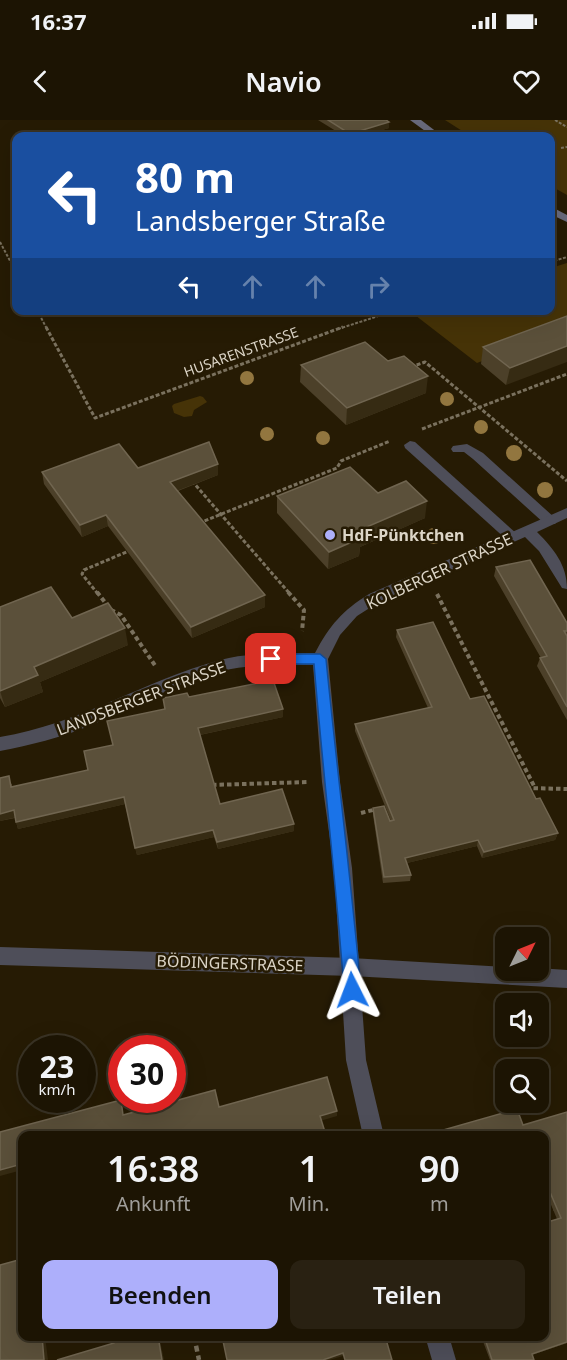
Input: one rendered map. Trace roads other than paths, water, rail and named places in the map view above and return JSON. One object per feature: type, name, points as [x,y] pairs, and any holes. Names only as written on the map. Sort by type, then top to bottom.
[{"type":"main road","points":[[416,120],[432,132]]},
{"type":"street","points":[[404,441],[520,534],[544,548],[567,584]]},
{"type":"street","points":[[458,448],[467,448],[478,456],[550,521]]},
{"type":"street","name":"KOLBERGER STRASSE","points":[[320,659],[334,632],[352,612],[374,598],[567,513]]},
{"type":"street","name":"LANDSBERGER STRASSE","points":[[0,744],[77,726],[168,685],[220,665],[271,659],[320,659]]},
{"type":"street","points":[[320,659],[351,967],[356,1060],[373,1131]]},
{"type":"street","name":"BÖDINGERSTRASSE","points":[[0,956],[351,967],[567,979]]},
{"type":"street","points":[[438,1341],[444,1360]]},
{"type":"place","name":"HdF-Pünktchen","points":[[330,535]]}]
